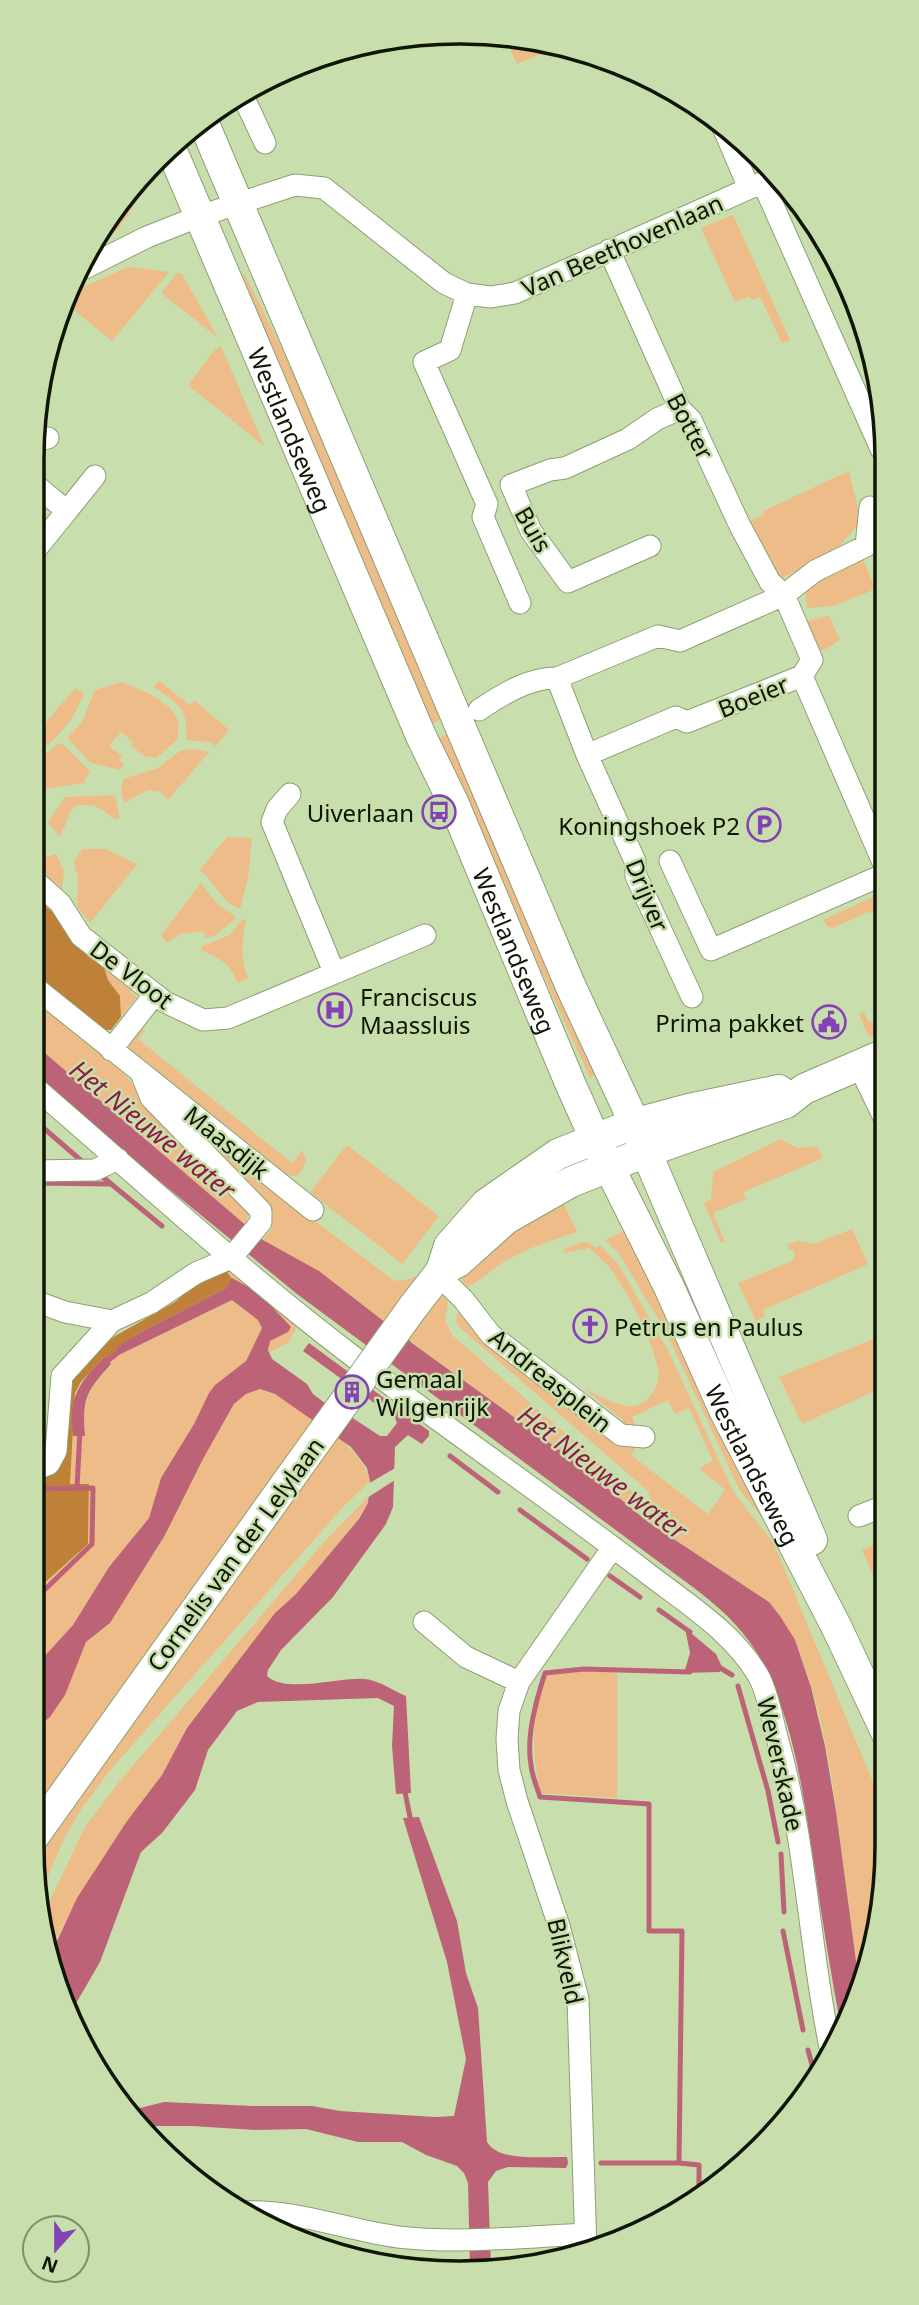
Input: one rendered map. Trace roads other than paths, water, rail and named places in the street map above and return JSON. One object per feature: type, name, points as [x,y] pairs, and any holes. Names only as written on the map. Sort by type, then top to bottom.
[{"type":"main road","name":"Westlandseweg","points":[[207,130],[571,987],[646,1152],[771,1446],[875,1679]]},
{"type":"main road","name":"Westlandseweg","points":[[175,157],[421,736],[454,804],[569,1083],[669,1287],[725,1412],[836,1626],[875,1709]]},
{"type":"main road","points":[[646,1152],[786,1103],[804,1089],[872,1060]]},
{"type":"main road","points":[[633,1124],[689,1109],[783,1090],[804,1089]]},
{"type":"main road","name":"Cornelis van der Lelylaan","points":[[44,1822],[440,1273],[449,1247],[486,1204],[558,1154],[633,1124]]},
{"type":"main road","name":"Cornelis van der Lelylaan","points":[[440,1273],[458,1262],[506,1219],[562,1186],[646,1152]]},
{"type":"street","points":[[246,103],[265,143]]},
{"type":"street","name":"Van Beethovenlaan","points":[[93,264],[147,237],[200,216],[295,185],[324,188],[444,283],[467,294],[491,296],[515,293],[764,182],[750,163]]},
{"type":"street","points":[[764,182],[874,433]]},
{"type":"street","name":"Botter","points":[[609,250],[680,409],[691,421],[737,520],[770,582],[784,595]]},
{"type":"street","name":"Buis","points":[[467,294],[450,350],[424,362],[486,504],[483,517],[520,603]]},
{"type":"street","name":"Buis","points":[[650,546],[568,582],[531,531],[511,485],[550,470],[565,468],[628,439],[657,419],[680,409]]},
{"type":"street","points":[[44,539],[95,476]]},
{"type":"street","points":[[44,492],[67,511]]},
{"type":"street","points":[[479,710],[497,697],[544,678],[557,678],[658,636],[680,641],[784,595],[815,571],[875,545],[870,506]]},
{"type":"street","name":"Boeier","points":[[587,755],[676,717],[687,722],[802,676],[812,660],[784,595]]},
{"type":"street","points":[[802,676],[875,844]]},
{"type":"street","points":[[557,678],[587,755]]},
{"type":"street","name":"Drijver","points":[[587,755],[635,861],[636,876],[692,997]]},
{"type":"street","points":[[290,794],[277,809],[272,822],[334,972]]},
{"type":"street","points":[[670,861],[711,950],[875,878]]},
{"type":"street","name":"De Vloot","points":[[44,888],[60,902],[82,936],[155,994],[188,1015],[203,1020],[228,1018],[425,935]]},
{"type":"street","points":[[111,1050],[155,994]]},
{"type":"street","name":"Maasdijk","points":[[44,995],[313,1210]]},
{"type":"street","name":"Maasdijk","points":[[141,1073],[151,1098],[261,1211],[261,1222],[234,1254]]},
{"type":"street","name":"Weverskade","points":[[44,1096],[378,1376],[613,1547],[713,1624],[746,1656],[761,1682],[787,1773],[829,2035]]},
{"type":"street","points":[[44,1171],[94,1170],[118,1159]]},
{"type":"street","points":[[44,1466],[49,1464],[55,1451],[62,1376],[112,1321],[151,1303],[197,1273],[234,1254]]},
{"type":"street","name":"Andreasplein","points":[[440,1273],[491,1335],[621,1435],[644,1437]]},
{"type":"street","points":[[44,1304],[65,1312],[112,1321]]},
{"type":"street","points":[[859,1516],[875,1510]]},
{"type":"street","name":"Blikveld","points":[[586,2241],[578,1999],[559,1926],[509,1770],[509,1711],[519,1682],[613,1547]]},
{"type":"street","points":[[424,1622],[466,1657],[519,1682]]},
{"type":"street","points":[[265,2213],[316,2219],[398,2237],[586,2241]]},
{"type":"waterway","points":[[44,1128],[84,1163]]},
{"type":"waterway","points":[[104,1178],[162,1226]]},
{"type":"waterway","points":[[44,1183],[111,1184]]},
{"type":"waterway","points":[[105,1363],[124,1348]]},
{"type":"waterway","points":[[77,1488],[80,1430]]},
{"type":"waterway","points":[[450,1456],[498,1492]]},
{"type":"waterway","points":[[44,1489],[93,1488],[92,1544],[44,1590]]},
{"type":"waterway","points":[[520,1510],[587,1559]]},
{"type":"waterway","points":[[610,1576],[640,1597]]},
{"type":"waterway","points":[[659,1610],[690,1632]]},
{"type":"waterway","points":[[717,1666],[732,1675]]},
{"type":"waterway","points":[[690,1672],[584,1669],[545,1673],[533,1719],[530,1754],[532,1773],[540,1797],[649,1804],[649,1931],[682,1931],[679,2163],[699,2165],[699,2185]]},
{"type":"waterway","points":[[738,1686],[768,1791],[778,1842]]},
{"type":"waterway","points":[[404,1787],[411,1822]]},
{"type":"waterway","points":[[781,1854],[784,1912]]},
{"type":"waterway","points":[[783,1931],[803,2030]]},
{"type":"waterway","points":[[808,2050],[812,2065]]},
{"type":"waterway","points":[[601,2163],[679,2163]]},
{"type":"place","name":"Uiverlaan","points":[[439,812]]},
{"type":"place","name":"Koningshoek P2","points":[[764,825]]},
{"type":"place","name":"Franciscus Maassluis","points":[[335,1010]]},
{"type":"place","name":"Prima pakket","points":[[829,1022]]},
{"type":"place","name":"Petrus en Paulus","points":[[590,1326]]},
{"type":"place","name":"Gemaal Wilgenrijk","points":[[352,1392]]},
{"type":"water label","name":"Het Nieuwe water","points":[[153,1129]]},
{"type":"water label","name":"Het Nieuwe water","points":[[603,1472]]}]
